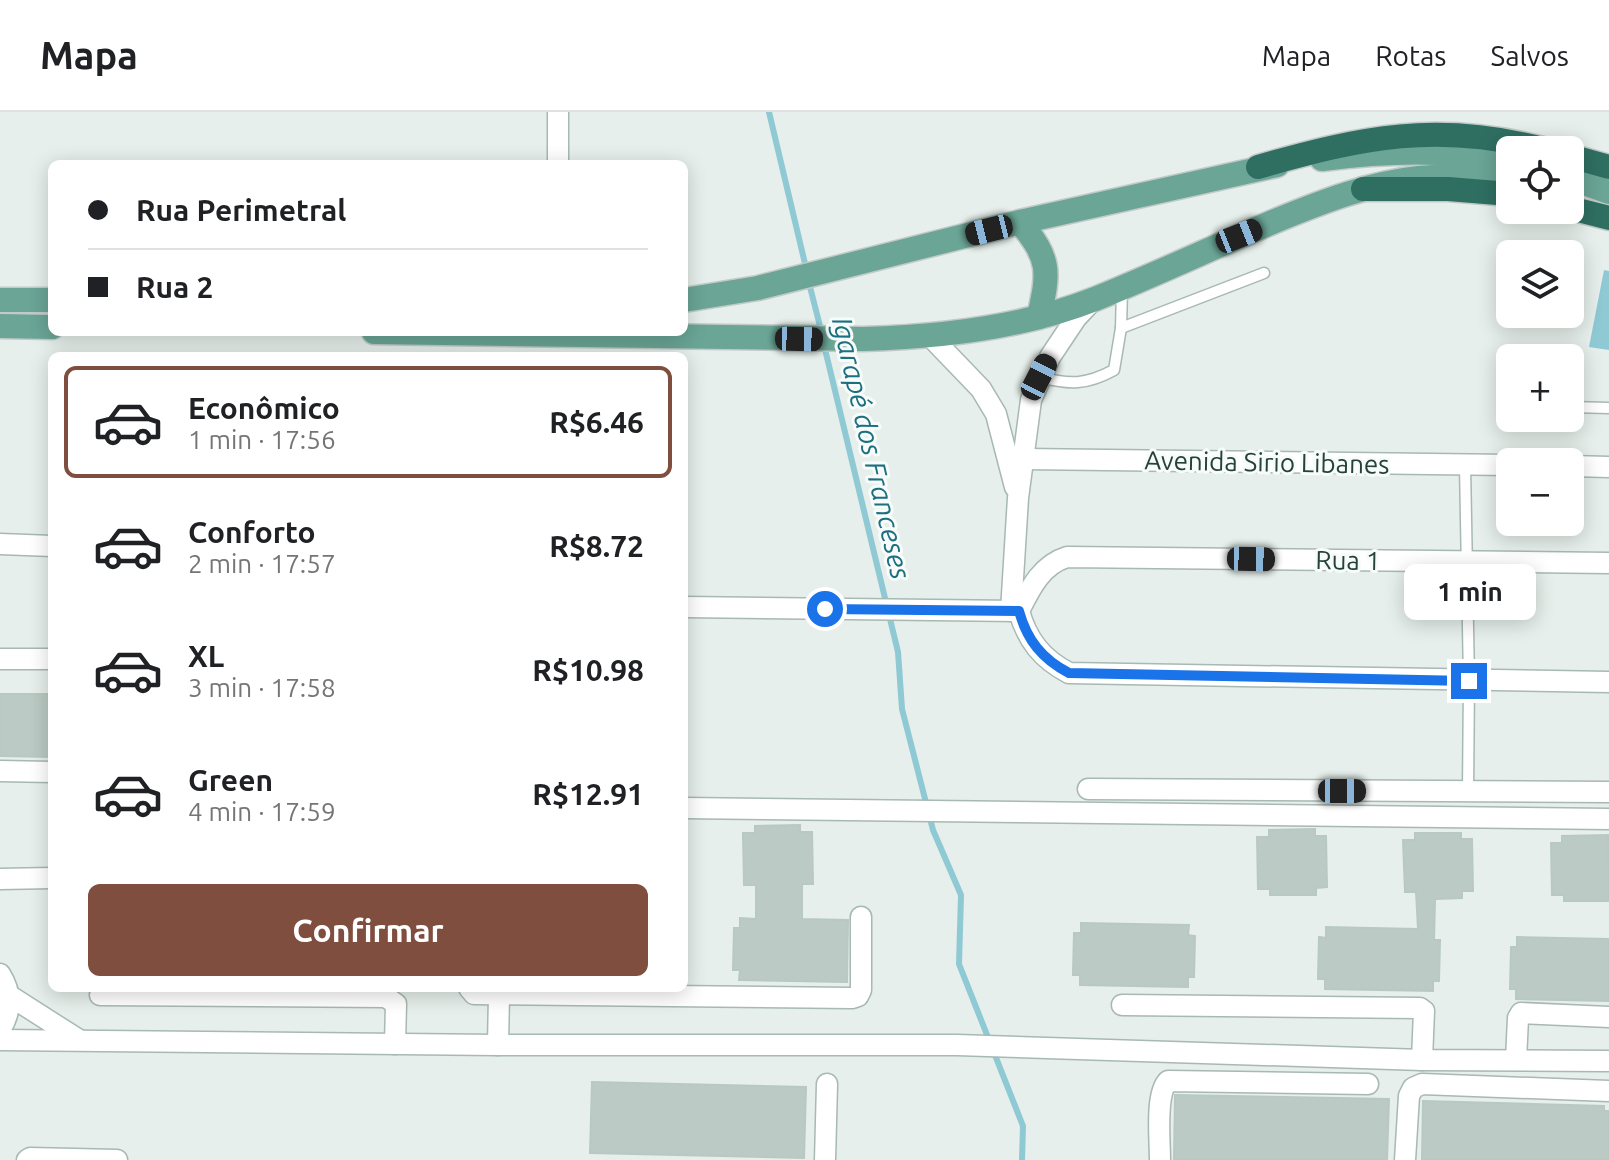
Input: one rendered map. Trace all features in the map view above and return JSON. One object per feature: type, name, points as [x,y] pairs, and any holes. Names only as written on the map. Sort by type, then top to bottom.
[{"type":"highway","points":[[1258,167],[1337,145],[1381,137],[1427,134],[1496,140]]},
{"type":"highway","points":[[1584,160],[1609,167]]},
{"type":"highway","points":[[1363,189],[1448,189],[1496,193]]},
{"type":"highway","points":[[1584,212],[1609,218]]},
{"type":"main road","points":[[688,299],[758,288],[1020,222],[1258,167],[1370,153],[1425,151],[1470,153],[1496,158]]},
{"type":"main road","points":[[636,336],[931,337],[1039,317],[1093,300],[1305,209],[1363,189],[1419,178],[1462,176],[1496,179]]},
{"type":"main road","points":[[1584,183],[1609,193]]},
{"type":"main road","points":[[1584,190],[1609,193]]},
{"type":"main road","points":[[1020,222],[1041,250],[1046,265],[1046,284],[1039,317]]},
{"type":"main road","points":[[0,300],[48,300]]},
{"type":"main road","points":[[0,326],[48,327]]},
{"type":"street","points":[[558,112],[558,160]]},
{"type":"street","points":[[1093,300],[1063,336],[1039,377],[1031,400],[1018,498],[1015,611],[1028,637],[1055,666],[1069,673],[1609,682]]},
{"type":"street","points":[[931,337],[981,389],[996,414],[1018,498]]},
{"type":"street","name":"Avenida Sirio Libanes","points":[[1024,459],[1496,465]]},
{"type":"street","points":[[1584,466],[1609,467]]},
{"type":"street","points":[[0,544],[48,546]]},
{"type":"street","name":"Rua 1","points":[[1015,611],[1045,568],[1067,557],[1609,563]]},
{"type":"street","points":[[688,607],[1015,611]]},
{"type":"street","points":[[0,659],[48,659]]},
{"type":"street","points":[[0,771],[48,772]]},
{"type":"street","points":[[1088,789],[1609,792]]},
{"type":"street","points":[[688,808],[1609,819]]},
{"type":"street","points":[[0,879],[48,878]]},
{"type":"street","points":[[470,992],[499,995],[852,998],[861,990],[861,917]]},
{"type":"street","points":[[0,974],[10,996],[9,1013],[0,1030]]},
{"type":"street","points":[[100,995],[386,997],[396,1004],[395,1044]]},
{"type":"street","points":[[498,1045],[499,995]]},
{"type":"street","points":[[10,996],[79,1040]]},
{"type":"street","points":[[1122,1005],[1420,1008],[1424,1011],[1422,1060]]},
{"type":"street","points":[[1516,1060],[1518,1018],[1521,1013],[1609,1017]]},
{"type":"street","points":[[0,1040],[957,1045],[1422,1060],[1609,1061]]},
{"type":"street","points":[[1160,1160],[1161,1100],[1163,1086],[1168,1081],[1368,1084]]},
{"type":"street","points":[[825,1160],[827,1084]]},
{"type":"street","points":[[1405,1160],[1409,1096],[1413,1088],[1422,1084],[1609,1091]]},
{"type":"street","points":[[27,1160],[117,1160]]},
{"type":"lane","points":[[1121,328],[1264,273]]},
{"type":"lane","points":[[1039,377],[1066,384],[1095,380],[1114,370],[1121,328],[1122,287]]},
{"type":"lane","points":[[1584,407],[1609,408]]},
{"type":"lane","points":[[1465,465],[1468,792]]},
{"type":"water","points":[[1604,270],[1609,271],[1609,350],[1589,347]]},
{"type":"building","points":[[0,694],[48,694],[48,757],[0,756]]},
{"type":"building","points":[[800,825],[800,832],[812,832],[813,884],[802,884],[802,919],[848,920],[847,982],[739,980],[740,970],[733,970],[734,928],[740,928],[740,918],[756,919],[756,885],[744,885],[743,833],[755,833],[755,826]]},
{"type":"building","points":[[1315,829],[1315,836],[1326,836],[1327,887],[1316,888],[1316,895],[1270,895],[1270,889],[1258,889],[1257,837],[1269,837],[1269,830]]},
{"type":"building","points":[[1415,833],[1461,833],[1461,839],[1472,839],[1473,891],[1462,891],[1462,898],[1435,899],[1434,940],[1440,940],[1439,981],[1433,981],[1433,991],[1325,989],[1325,979],[1318,979],[1319,937],[1326,938],[1326,927],[1418,929],[1416,892],[1405,892],[1403,840],[1415,840]]},
{"type":"building","points":[[1608,835],[1609,901],[1564,901],[1564,895],[1552,895],[1551,843],[1562,843],[1562,836]]},
{"type":"building","points":[[1081,923],[1189,925],[1188,935],[1195,936],[1194,977],[1188,977],[1188,987],[1080,985],[1080,975],[1073,975],[1074,933],[1081,933]]},
{"type":"building","points":[[1517,937],[1609,939],[1609,1001],[1516,999],[1516,989],[1510,989],[1511,947],[1517,947]]},
{"type":"building","points":[[592,1082],[806,1087],[804,1158],[590,1153]]},
{"type":"building","points":[[1175,1095],[1389,1099],[1387,1160],[1174,1160]]},
{"type":"building","points":[[1423,1101],[1604,1106],[1604,1111],[1609,1111],[1609,1160],[1422,1160]]},
{"type":"waterway","name":"Igarapé dos Franceses","points":[[769,112],[807,272]]},
{"type":"waterway","name":"Igarapé dos Franceses","points":[[809,283],[822,334]]},
{"type":"waterway","name":"Igarapé dos Franceses","points":[[824,345],[898,652],[902,709],[933,830],[961,895],[959,964],[1023,1126],[1022,1160]]},
{"type":"route","points":[[825,609],[1019,611],[1028,637],[1040,653],[1069,673],[1469,681]]}]
